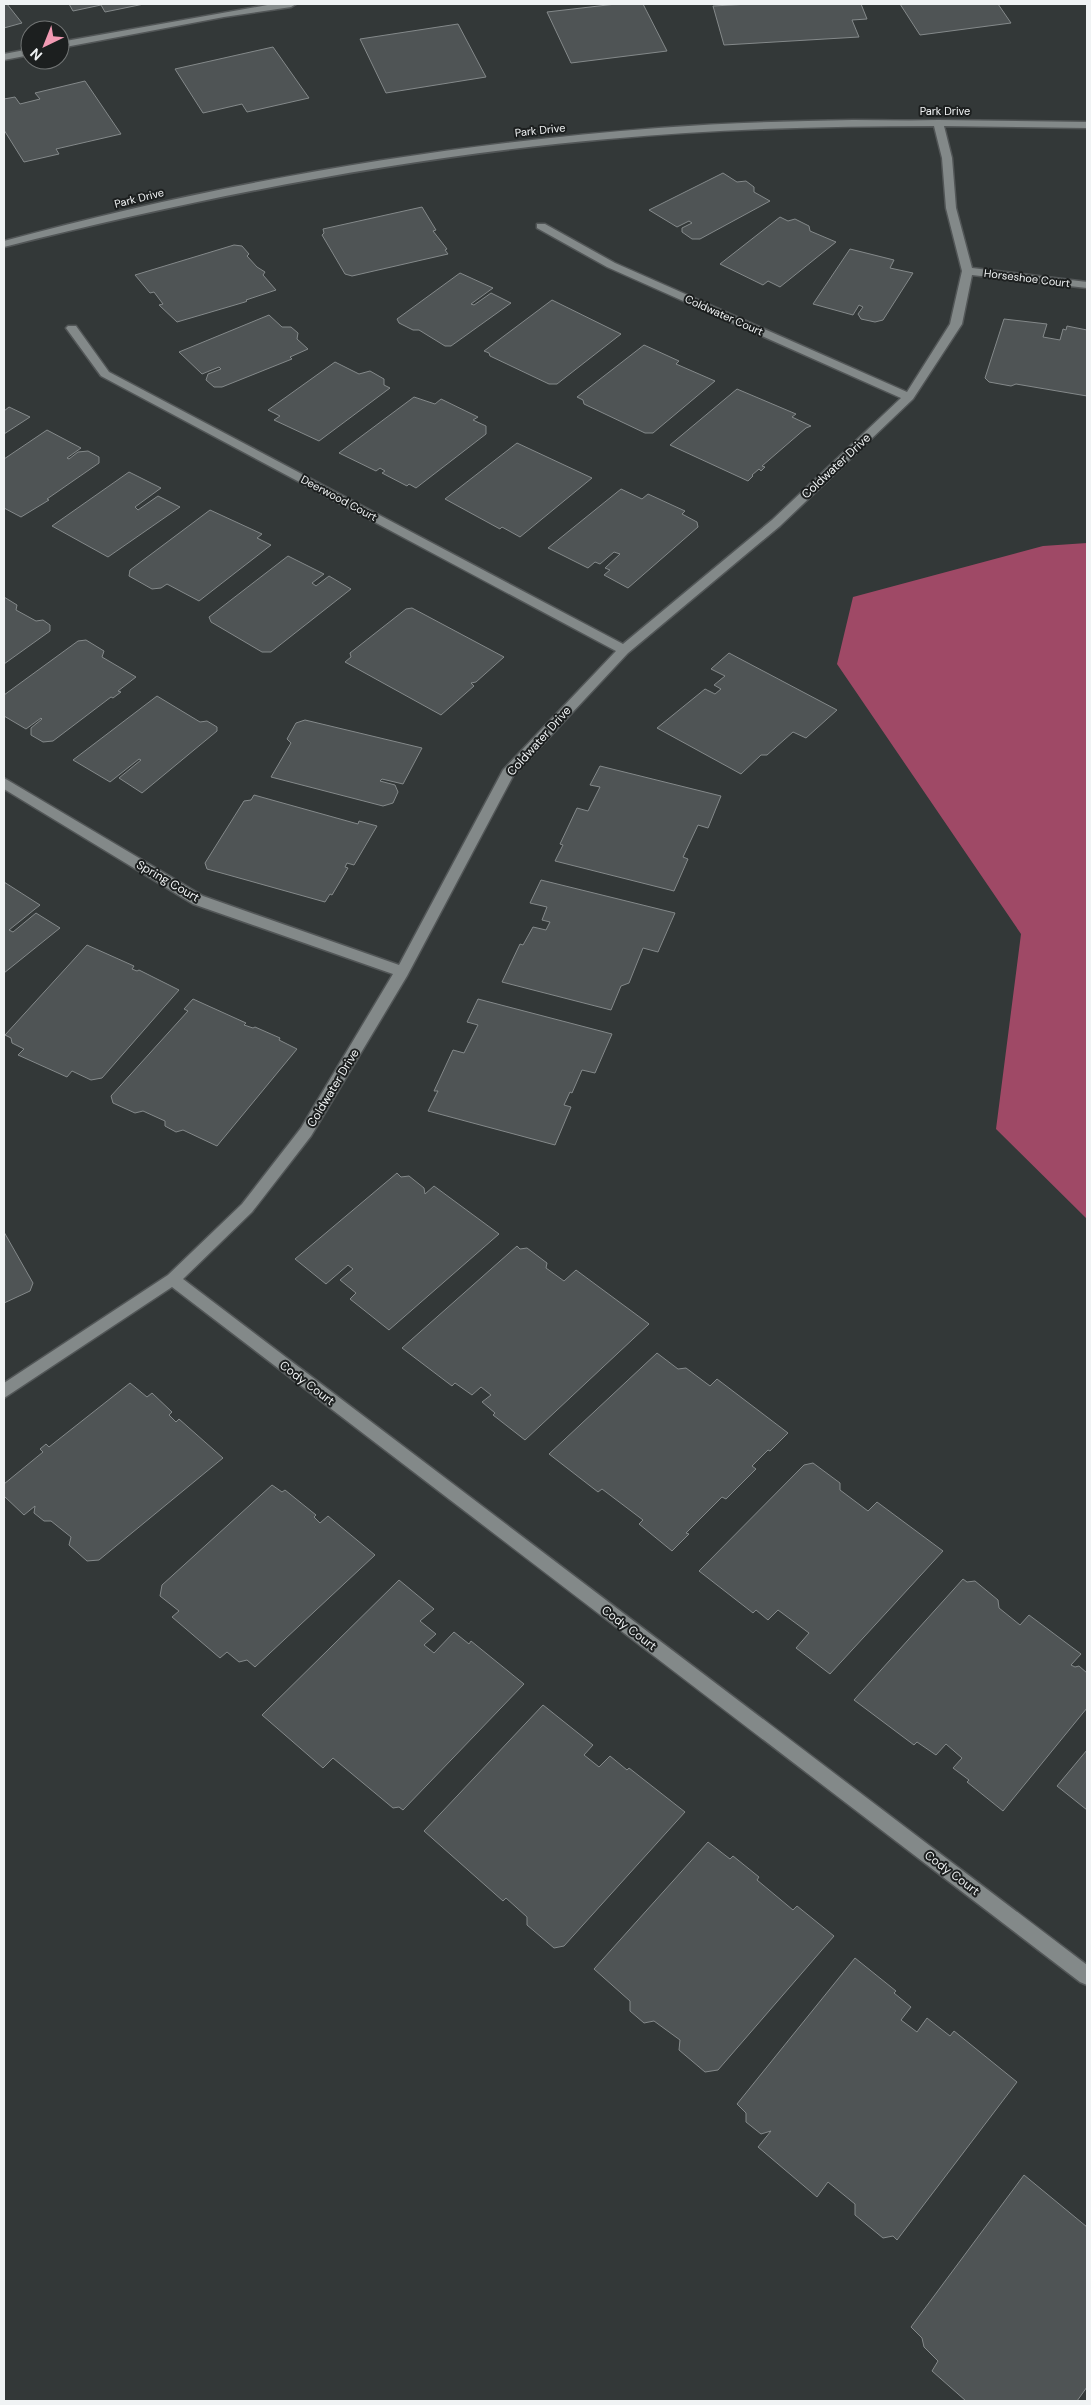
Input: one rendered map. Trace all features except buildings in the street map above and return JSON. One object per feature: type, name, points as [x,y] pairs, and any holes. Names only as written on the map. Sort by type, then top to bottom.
[{"type":"street","points":[[70,43],[197,18],[291,4]]},
{"type":"street","points":[[4,57],[20,54]]},
{"type":"street","name":"Park Drive","points":[[4,244],[187,199],[350,169],[527,143],[713,128],[938,123],[1087,125]]},
{"type":"street","name":"Coldwater Drive","points":[[4,1391],[172,1279],[247,1208],[306,1132],[402,972],[508,773],[624,650],[776,523],[909,396],[956,324],[967,270],[952,215],[947,158],[938,123]]},
{"type":"street","name":"Coldwater Court","points":[[541,226],[611,265],[909,396]]},
{"type":"street","name":"Horseshoe Court","points":[[967,270],[1087,285]]},
{"type":"street","name":"Deerwood Court","points":[[72,328],[105,374],[624,650]]},
{"type":"street","name":"Spring Court","points":[[4,783],[198,900],[402,972]]},
{"type":"street","name":"Cody Court","points":[[172,1279],[1087,1976]]},
{"type":"shaded area","points":[[1087,543],[1087,1219],[996,1129],[1021,934],[837,664],[853,597],[1043,546]]}]
